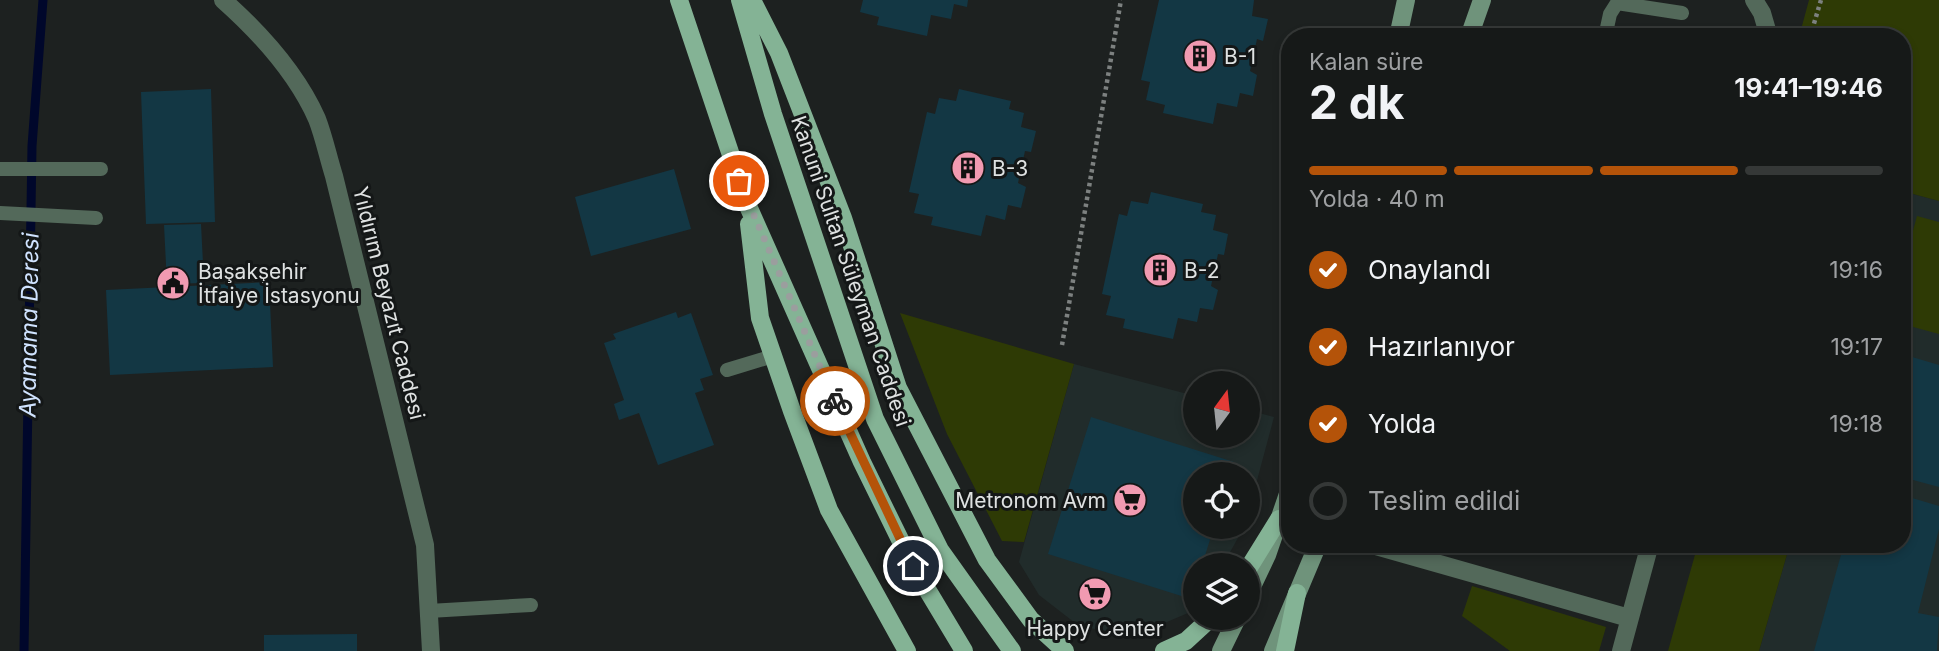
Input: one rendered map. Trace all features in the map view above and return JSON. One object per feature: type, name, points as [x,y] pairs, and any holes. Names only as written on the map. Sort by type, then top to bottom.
[{"type":"main road","points":[[679,0],[748,206],[884,508],[913,566],[964,651]]},
{"type":"main road","name":"Kanuni Sultan Süleyman Caddesi","points":[[740,0],[773,114],[875,419],[940,550],[1012,651]]},
{"type":"main road","points":[[752,0],[779,53],[843,218],[898,388],[987,561],[1031,620],[1065,651]]},
{"type":"main road","points":[[1400,28],[1406,0]]},
{"type":"main road","points":[[1472,28],[1483,1]]},
{"type":"main road","points":[[748,206],[760,317],[773,356],[829,510],[907,651]]},
{"type":"main road","points":[[1260,570],[1281,513]]},
{"type":"main road","points":[[1258,553],[1279,519]]},
{"type":"main road","points":[[1273,651],[1314,553]]},
{"type":"main road","points":[[1285,651],[1297,593]]},
{"type":"main road","points":[[1164,651],[1186,641],[1198,630]]},
{"type":"main road","points":[[1221,651],[1231,630]]},
{"type":"street","name":"Yıldırım Beyazıt Caddesi","points":[[223,0],[247,21],[278,58],[317,120],[334,176],[425,545],[431,651]]},
{"type":"street","points":[[1754,0],[1766,28]]},
{"type":"street","points":[[1401,553],[1629,618]]},
{"type":"street","points":[[1621,651],[1647,553]]},
{"type":"lane","points":[[1607,28],[1610,14],[1618,3],[1682,13]]},
{"type":"lane","points":[[4,170],[101,169]]},
{"type":"lane","points":[[1,213],[96,218]]},
{"type":"lane","points":[[727,370],[773,356]]},
{"type":"lane","points":[[429,611],[531,605]]},
{"type":"path","points":[[1062,345],[1121,0]]},
{"type":"path","points":[[1813,28],[1821,0]]},
{"type":"shaded area","points":[[1911,193],[1939,201],[1939,651],[1759,651],[1787,553],[1911,553]]},
{"type":"shaded area","points":[[1074,364],[1183,393],[1183,448],[1260,448],[1260,413],[1274,417],[1260,469],[1260,462],[1183,462],[1183,539],[1237,539],[1230,553],[1183,553],[1183,615],[1134,636],[1079,626],[1039,595],[1019,562]]},
{"type":"green space","points":[[1809,0],[1939,0],[1939,201],[1911,193],[1911,28],[1801,28]]},
{"type":"green space","points":[[1917,216],[1939,222],[1939,334],[1911,326],[1911,238]]},
{"type":"green space","points":[[900,313],[1074,364],[1024,542],[1002,541],[947,434]]},
{"type":"green space","points":[[1695,553],[1787,553],[1759,651],[1668,651]]},
{"type":"green space","points":[[1472,586],[1606,627],[1599,651],[1510,651],[1462,616]]},
{"type":"building","points":[[863,0],[968,0],[967,7],[954,4],[951,19],[931,15],[927,36],[877,25],[879,17],[860,12]]},
{"type":"building","name":"B-1","points":[[1159,0],[1254,0],[1252,16],[1268,19],[1263,41],[1257,39],[1250,71],[1257,75],[1253,96],[1240,93],[1237,107],[1217,103],[1213,124],[1163,113],[1165,105],[1146,100],[1150,82],[1141,80]]},
{"type":"building","points":[[211,89],[215,222],[146,224],[141,92]]},
{"type":"building","name":"B-3","points":[[959,89],[1011,101],[1009,109],[1024,113],[1021,127],[1036,131],[1031,152],[1025,151],[1018,183],[1026,187],[1021,208],[1008,205],[1005,220],[986,215],[981,236],[931,225],[933,217],[914,213],[919,194],[909,192],[927,112],[935,114],[939,98],[956,101]]},
{"type":"building","points":[[674,169],[691,229],[591,256],[575,197]]},
{"type":"building","name":"B-2","points":[[1151,192],[1203,204],[1201,212],[1216,215],[1213,230],[1228,234],[1224,255],[1218,254],[1211,286],[1218,290],[1213,310],[1200,308],[1197,322],[1178,318],[1173,339],[1123,328],[1125,319],[1106,315],[1111,296],[1102,294],[1119,214],[1127,216],[1131,201],[1148,204]]},
{"type":"building","points":[[201,224],[204,283],[167,284],[164,225]]},
{"type":"building","points":[[269,282],[273,367],[110,375],[106,290]]},
{"type":"building","points":[[676,312],[678,318],[691,313],[713,375],[700,379],[704,390],[695,393],[714,445],[658,465],[639,413],[619,420],[614,404],[624,400],[604,343],[616,339],[613,334]]},
{"type":"building","points":[[1911,357],[1939,365],[1939,487],[1911,479]]},
{"type":"building","name":"Metronom Avm","points":[[1091,417],[1234,462],[1183,462],[1183,539],[1210,539],[1206,553],[1183,553],[1183,596],[1048,554]]},
{"type":"building","points":[[1911,498],[1939,506],[1939,529],[1918,613],[1939,617],[1937,651],[1814,651],[1841,553],[1911,553]]},
{"type":"building","points":[[357,634],[357,651],[264,651],[264,635]]},
{"type":"waterway","name":"Ayamama Deresi","points":[[24,651],[32,146],[43,0]]},
{"type":"way so far","points":[[739,181],[835,401]]},
{"type":"place","name":"B-1","points":[[1200,56]]},
{"type":"place","name":"B-3","points":[[968,168]]},
{"type":"place","name":"B-2","points":[[1160,270]]},
{"type":"place","name":"Başakşehir İtfaiye İstasyonu","points":[[173,283]]},
{"type":"place","name":"Metronom Avm","points":[[1130,500]]},
{"type":"place","name":"Happy Center","points":[[1095,594]]},
{"type":"route","points":[[835,401],[913,566]]}]
